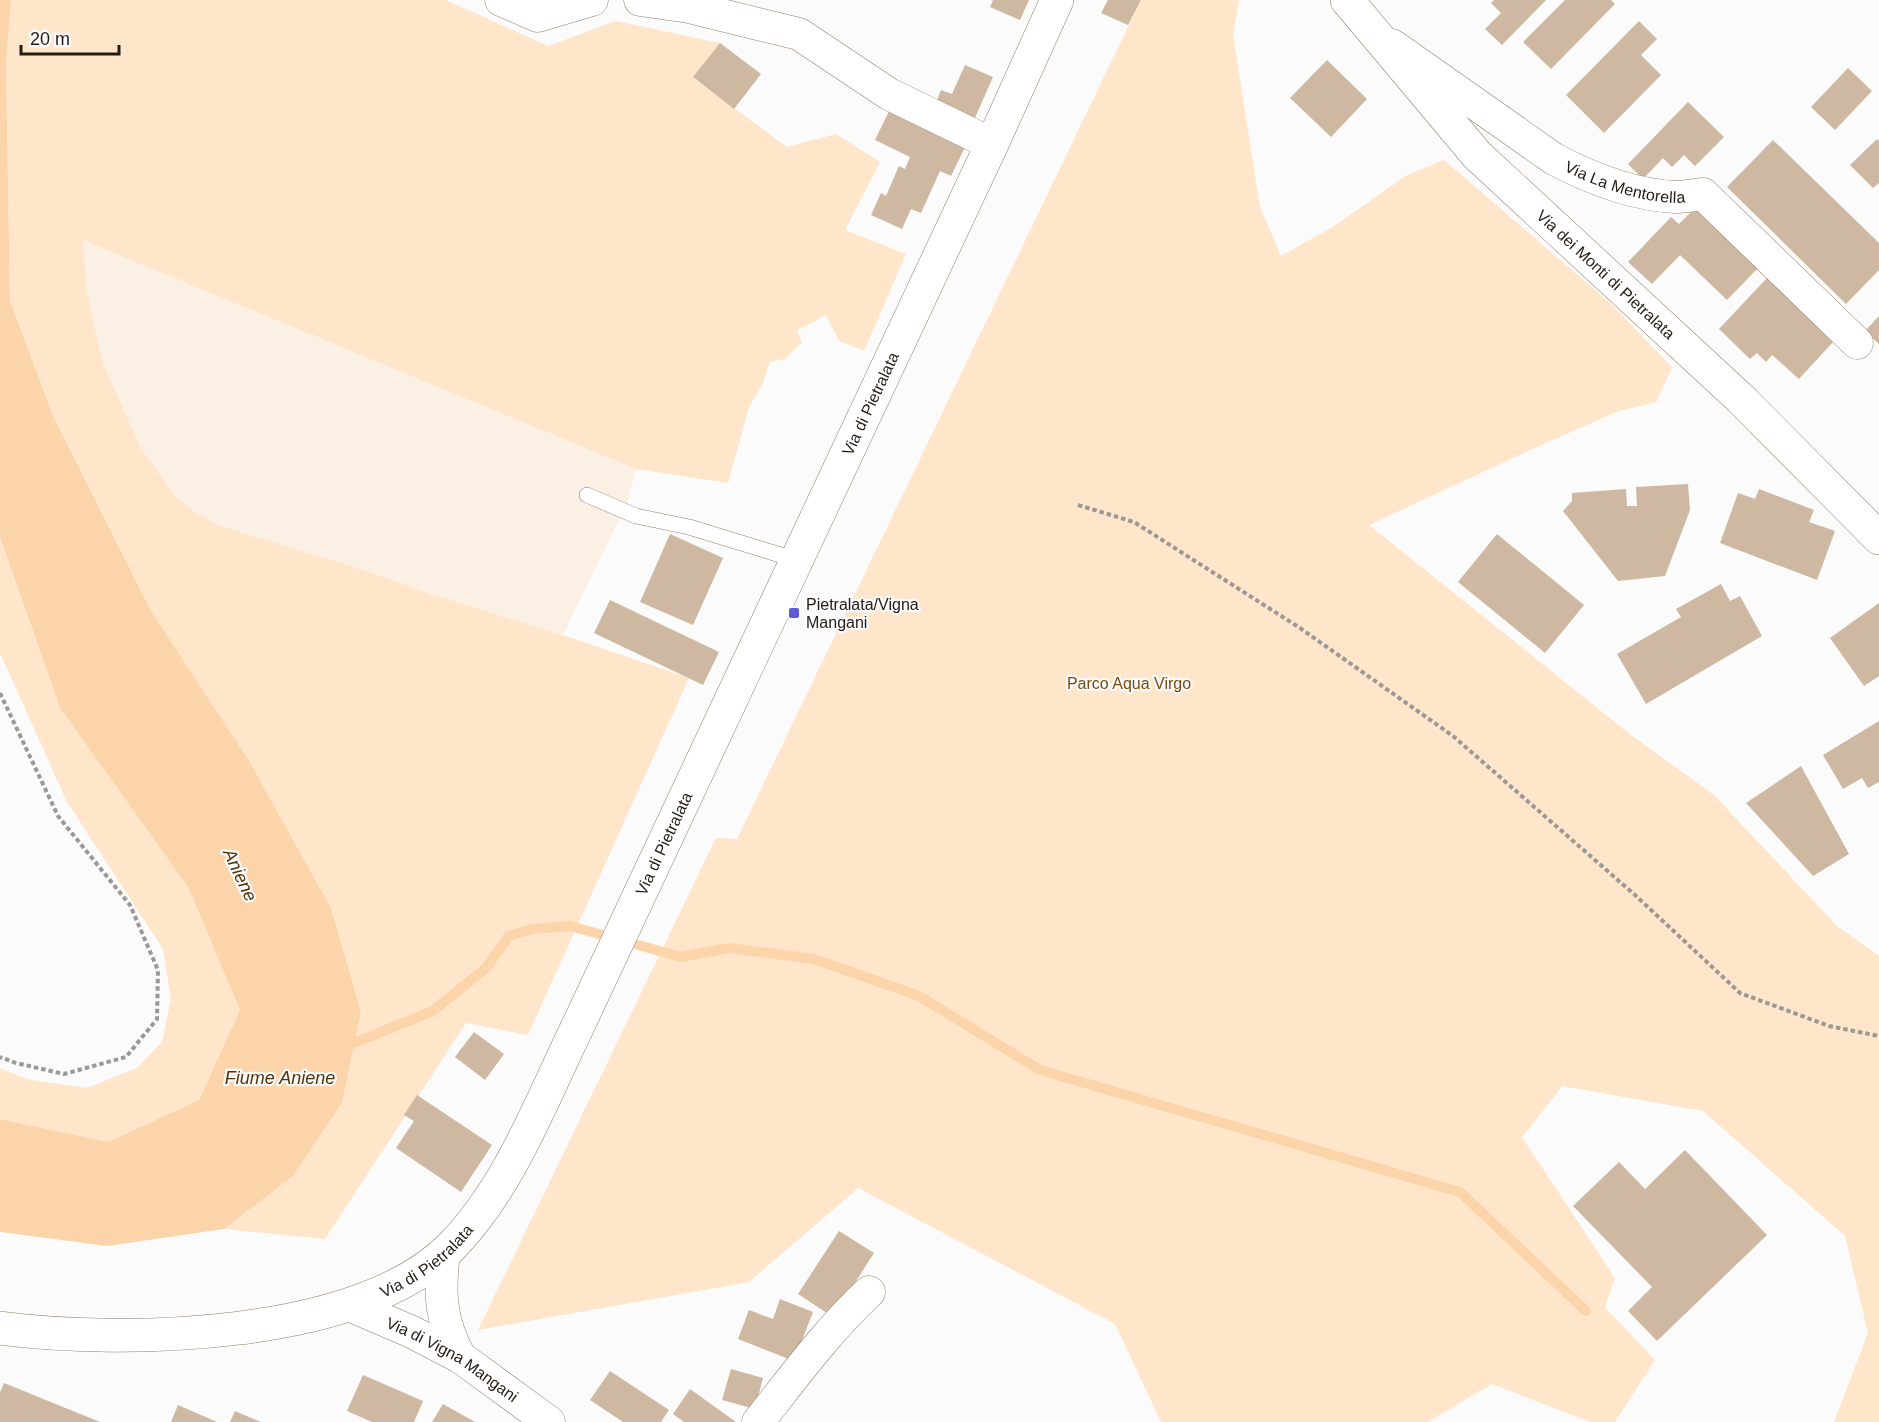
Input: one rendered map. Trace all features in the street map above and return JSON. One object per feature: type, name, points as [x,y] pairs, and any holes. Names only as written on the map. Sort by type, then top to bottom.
[{"type":"street","points":[[501,0],[538,16],[592,0]]},
{"type":"street","points":[[640,0],[689,7],[799,34],[889,94],[992,144]]},
{"type":"street","name":"Via di Pietralata","points":[[0,1328],[87,1335],[163,1334],[285,1320],[349,1305],[401,1282],[429,1266],[474,1221],[507,1171],[576,1030],[992,144],[1057,0]]},
{"type":"street","name":"Via dei Monti di Pietralata","points":[[1347,0],[1477,155],[1742,399],[1879,538]]},
{"type":"street","name":"Via La Mentorella","points":[[1376,35],[1554,159],[1570,167],[1619,186],[1647,193],[1675,197],[1704,194],[1857,344]]},
{"type":"street","points":[[444,1253],[440,1282],[441,1303],[450,1338],[460,1357]]},
{"type":"street","points":[[758,1422],[806,1361],[869,1292]]},
{"type":"street","name":"Via di Vigna Mangani","points":[[349,1305],[412,1332],[460,1357],[549,1422]]},
{"type":"lane","points":[[588,495],[636,516],[689,527],[797,560]]},
{"type":"path","points":[[1078,505],[1134,522],[1300,628],[1453,736],[1635,896],[1740,993],[1829,1026],[1879,1035]]},
{"type":"path","points":[[0,693],[58,816],[130,905],[158,970],[157,1019],[126,1057],[64,1074],[0,1057]]},
{"type":"shaded area","points":[[83,239],[636,469],[628,501],[563,635],[220,526],[195,512],[176,497],[141,448],[103,363],[87,292]]},
{"type":"green space","points":[[11,0],[446,0],[548,46],[616,21],[720,43],[693,78],[787,147],[836,134],[880,162],[845,230],[906,254],[864,351],[839,341],[826,315],[797,331],[802,342],[785,359],[770,362],[762,385],[749,407],[728,483],[636,469],[83,240],[87,292],[103,363],[141,448],[176,497],[195,512],[220,526],[361,569],[689,678],[528,1035],[466,1023],[325,1239],[224,1229],[293,1176],[342,1103],[361,1012],[331,908],[248,759],[151,611],[53,416],[10,299],[6,65]]},
{"type":"green space","name":"Parco Aqua Virgo","points":[[1141,0],[1239,0],[1233,35],[1260,207],[1281,256],[1331,228],[1407,175],[1444,160],[1609,302],[1672,367],[1656,402],[1616,412],[1369,525],[1631,735],[1714,795],[1837,926],[1879,956],[1879,1422],[1834,1422],[1868,1333],[1845,1236],[1703,1111],[1562,1086],[1522,1137],[1615,1278],[1605,1307],[1655,1360],[1615,1422],[1590,1422],[1492,1384],[1428,1422],[1161,1422],[1115,1324],[858,1188],[749,1282],[478,1330],[716,838],[737,839]]},
{"type":"green space","points":[[0,537],[60,708],[188,887],[240,1010],[199,1100],[108,1142],[0,1119],[0,1068],[26,1079],[87,1088],[137,1068],[162,1042],[171,999],[163,949],[67,802],[0,653]]},
{"type":"water","name":"Fiume Aniene","points":[[0,0],[11,0],[6,65],[10,300],[53,416],[151,611],[248,759],[331,908],[361,1012],[342,1103],[293,1176],[224,1229],[107,1246],[0,1232],[0,1119],[108,1142],[199,1100],[240,1010],[188,887],[60,708],[0,537]]},
{"type":"building","points":[[993,0],[1029,0],[1020,20],[990,7]]},
{"type":"building","points":[[1108,0],[1141,0],[1128,25],[1101,13]]},
{"type":"building","points":[[1494,0],[1546,0],[1502,45],[1485,29],[1501,13],[1491,3]]},
{"type":"building","points":[[1565,0],[1611,0],[1615,4],[1551,69],[1523,42]]},
{"type":"building","points":[[1639,21],[1657,39],[1641,55],[1661,75],[1604,133],[1566,95]]},
{"type":"building","points":[[720,43],[761,74],[734,109],[693,77]]},
{"type":"building","points":[[1327,60],[1367,99],[1331,137],[1290,98]]},
{"type":"building","points":[[965,65],[993,77],[974,120],[936,103],[941,90],[952,94]]},
{"type":"building","points":[[1848,68],[1872,91],[1835,130],[1811,107]]},
{"type":"building","points":[[1688,102],[1724,137],[1695,166],[1684,155],[1672,167],[1663,158],[1643,179],[1628,164]]},
{"type":"building","points":[[891,107],[968,141],[951,176],[940,171],[921,213],[911,209],[902,229],[871,215],[881,193],[886,196],[899,166],[905,169],[910,157],[875,140]]},
{"type":"building","points":[[1877,139],[1879,141],[1879,183],[1873,188],[1850,165]]},
{"type":"building","points":[[1773,140],[1879,243],[1879,270],[1846,304],[1727,187]]},
{"type":"building","points":[[1695,208],[1758,268],[1727,300],[1680,255],[1652,284],[1628,262],[1671,217],[1679,224]]},
{"type":"building","points":[[1767,278],[1834,341],[1799,379],[1772,355],[1766,362],[1757,353],[1750,359],[1719,329]]},
{"type":"building","points":[[1879,316],[1879,344],[1865,331]]},
{"type":"building","points":[[1688,484],[1690,510],[1665,576],[1618,581],[1563,511],[1572,501],[1572,493],[1626,489],[1627,506],[1637,506],[1636,487]]},
{"type":"building","points":[[1759,489],[1814,510],[1809,522],[1835,531],[1817,580],[1720,543],[1738,493],[1755,499]]},
{"type":"building","points":[[670,534],[723,558],[693,625],[640,602]]},
{"type":"building","points":[[1497,534],[1584,605],[1545,653],[1458,582]]},
{"type":"building","points":[[1721,584],[1730,601],[1740,596],[1762,636],[1646,704],[1617,654],[1681,617],[1676,609]]},
{"type":"building","points":[[610,600],[719,652],[703,685],[594,633]]},
{"type":"building","points":[[1879,603],[1879,676],[1864,686],[1830,638]]},
{"type":"building","points":[[1879,721],[1879,782],[1868,788],[1862,778],[1843,789],[1823,755]]},
{"type":"building","points":[[1801,766],[1849,854],[1813,876],[1746,803]]},
{"type":"building","points":[[474,1032],[504,1054],[485,1080],[455,1057]]},
{"type":"building","points":[[417,1095],[492,1145],[461,1192],[396,1148],[414,1121],[404,1115]]},
{"type":"building","points":[[1685,1150],[1767,1235],[1657,1341],[1628,1311],[1652,1287],[1573,1206],[1619,1162],[1645,1189]]},
{"type":"building","points":[[839,1231],[874,1253],[833,1317],[798,1294]]},
{"type":"building","points":[[780,1299],[813,1312],[794,1361],[738,1339],[749,1310],[773,1319]]},
{"type":"building","points":[[731,1369],[763,1378],[755,1409],[722,1400]]},
{"type":"building","points":[[610,1371],[669,1410],[661,1422],[623,1422],[590,1400]]},
{"type":"building","points":[[363,1375],[423,1401],[414,1422],[372,1422],[347,1411]]},
{"type":"building","points":[[4,1383],[100,1422],[0,1422],[0,1392]]},
{"type":"building","points":[[690,1389],[736,1422],[684,1422],[673,1414]]},
{"type":"building","points":[[443,1404],[475,1422],[432,1422]]},
{"type":"building","points":[[178,1405],[217,1422],[171,1422]]},
{"type":"building","points":[[235,1411],[261,1422],[230,1422]]},
{"type":"waterway","points":[[354,1043],[433,1011],[486,968],[509,936],[532,929],[570,926],[681,957],[729,948],[814,959],[919,996],[1040,1070],[1460,1192],[1586,1311]]},
{"type":"place","name":"Pietralata/Vigna Mangani","points":[[794,613]]},
{"type":"water label","name":"Aniene","points":[[240,875]]}]
